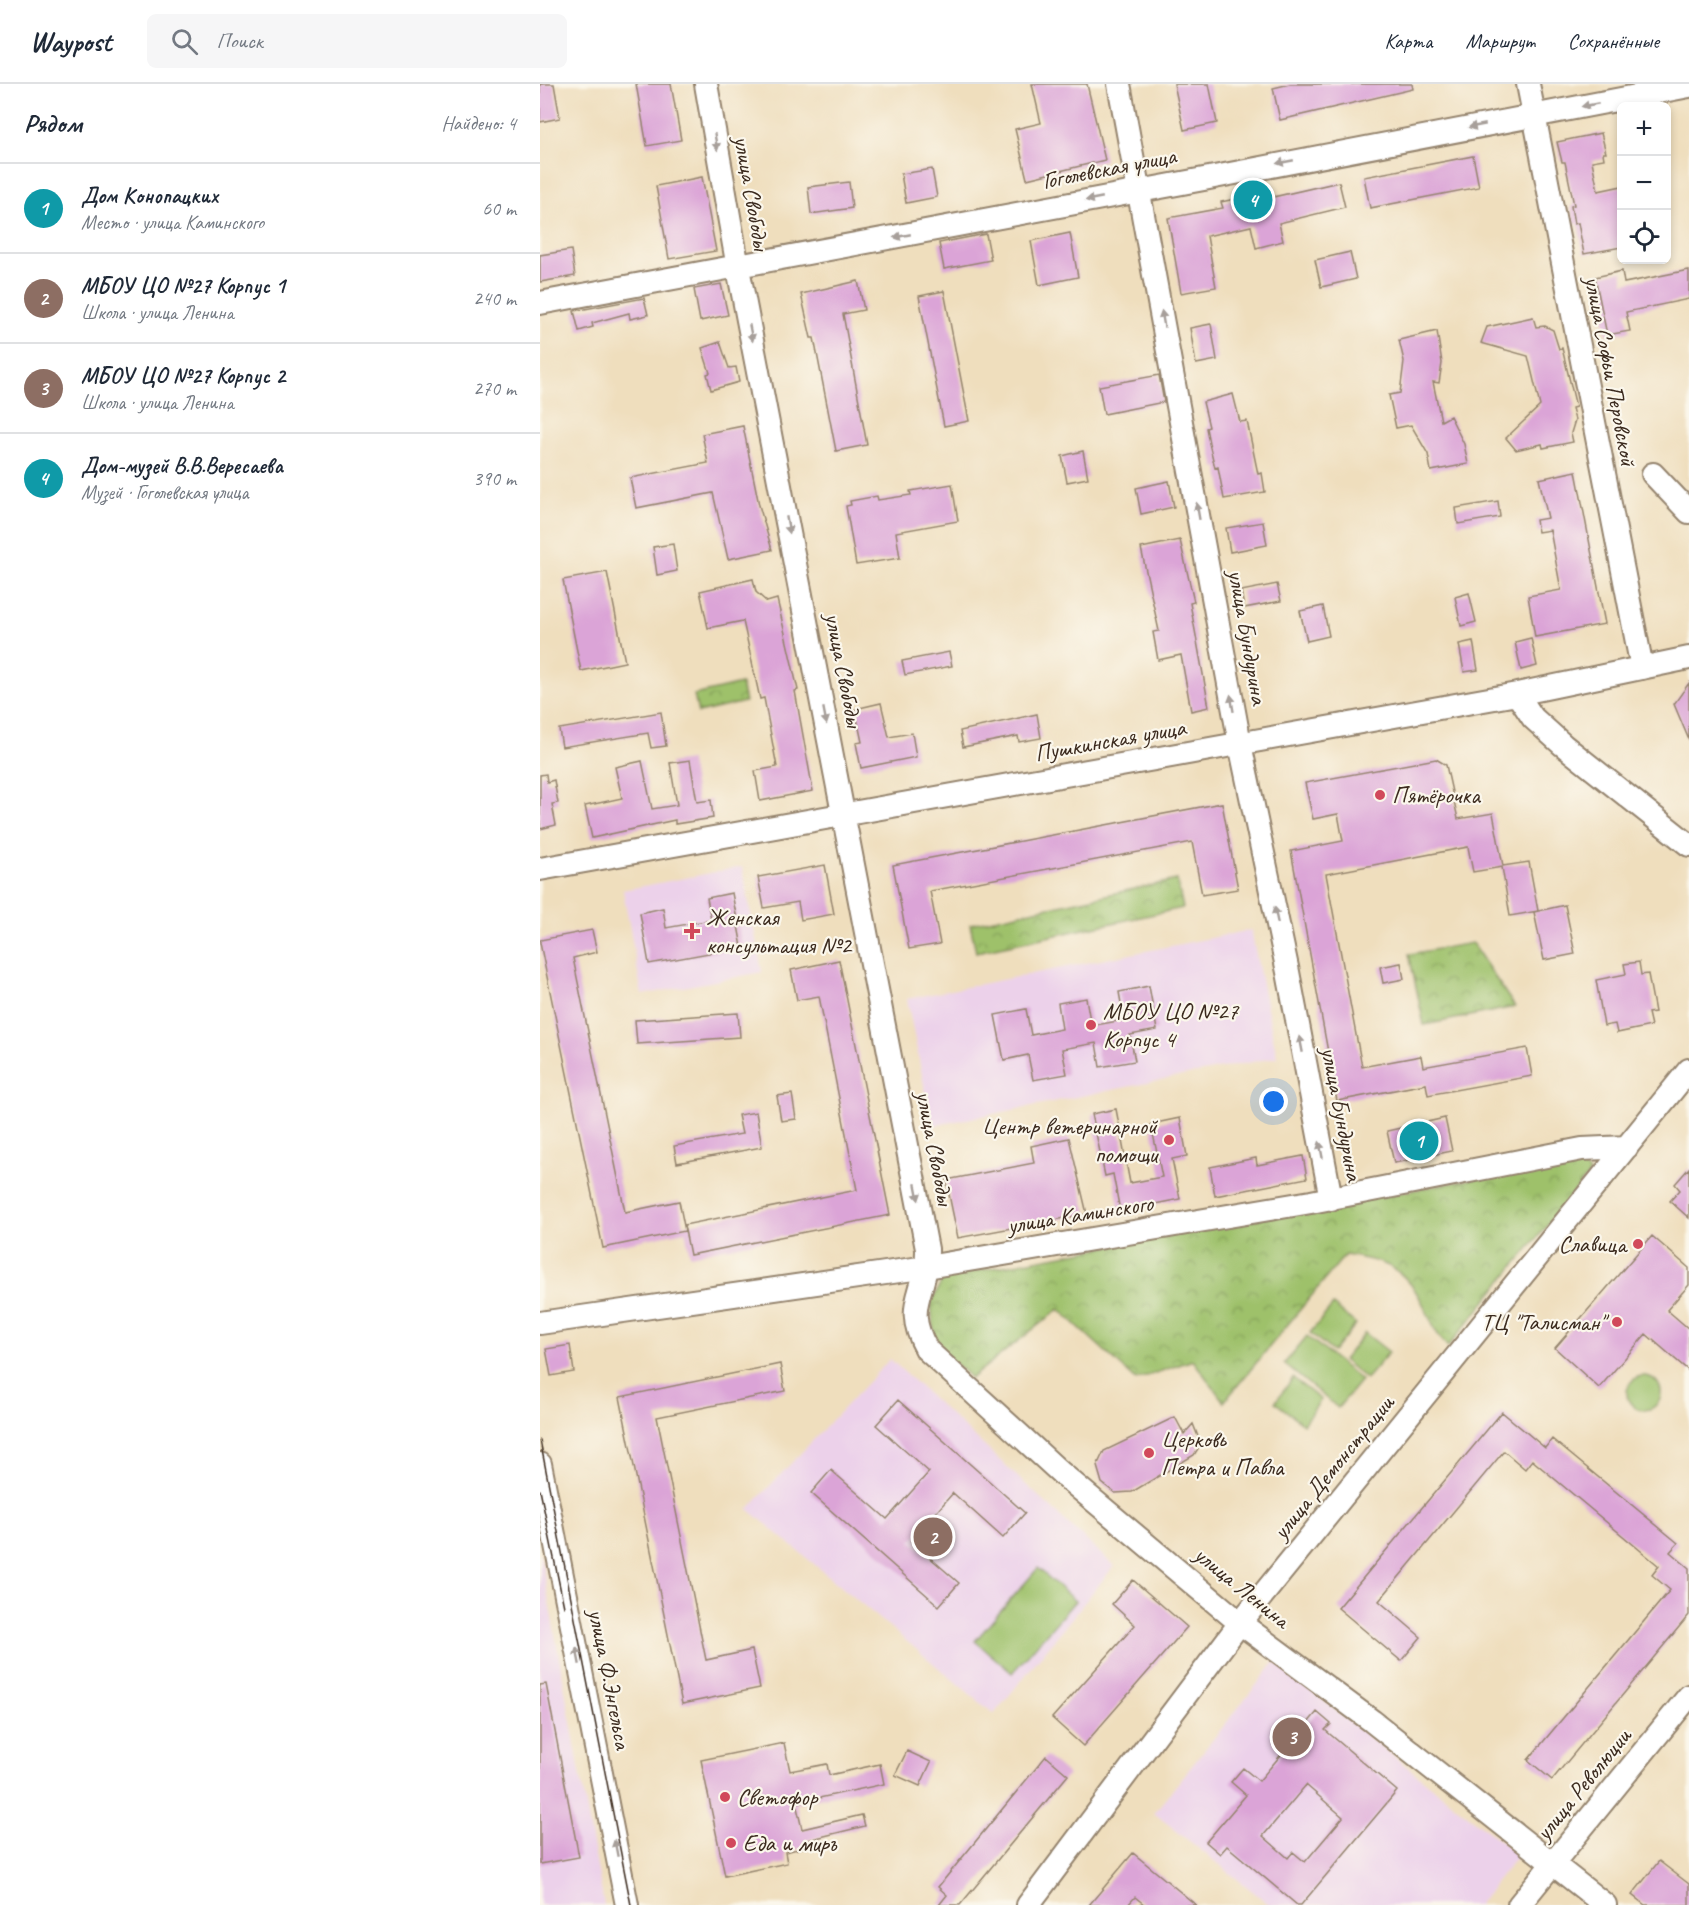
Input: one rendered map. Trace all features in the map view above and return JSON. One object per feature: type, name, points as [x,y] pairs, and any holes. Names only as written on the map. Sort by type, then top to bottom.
[{"type":"street","name":"улица Свободы","points":[[706,84],[738,268],[926,1239],[927,1267]]},
{"type":"street","name":"улица Бундурина","points":[[1119,84],[1240,744],[1288,972],[1331,1199]]},
{"type":"street","name":"улица Софьи Перовской","points":[[1528,84],[1642,668]]},
{"type":"street","name":"Гоголевская улица","points":[[540,303],[738,268],[1139,189],[1689,86]]},
{"type":"street","points":[[1653,474],[1689,512]]},
{"type":"street","name":"Пушкинская улица","points":[[540,869],[1517,694],[1689,658]]},
{"type":"street","points":[[1517,694],[1533,718],[1563,745],[1689,845]]},
{"type":"street","name":"улица Демонстрации","points":[[1028,1905],[1240,1623],[1689,1070]]},
{"type":"street","name":"улица Каминского","points":[[540,1323],[927,1267],[1331,1199],[1582,1149],[1627,1147]]},
{"type":"street","name":"улица Ленина","points":[[927,1267],[917,1298],[915,1322],[927,1350],[1061,1473],[1240,1623],[1372,1721],[1605,1905]]},
{"type":"street","name":"улица Ф.Энгельса","points":[[540,1464],[627,1905]]},
{"type":"street","name":"улица Революции","points":[[1519,1905],[1689,1696]]},
{"type":"shaded area","name":"Женская консультация №2","points":[[742,867],[762,972],[642,995],[623,890]]},
{"type":"shaded area","name":"МБОУ ЦО №27 Корпус 4","points":[[1251,930],[1277,1057],[932,1126],[907,999]]},
{"type":"shaded area","points":[[890,1359],[1114,1566],[994,1714],[748,1509]]},
{"type":"shaded area","points":[[540,1552],[604,1905],[540,1905]]},
{"type":"shaded area","points":[[1275,1662],[1518,1855],[1478,1905],[1270,1905],[1154,1813]]},
{"type":"green space","points":[[741,684],[745,702],[698,713],[694,695]]},
{"type":"green space","points":[[1177,880],[1183,908],[976,952],[970,924]]},
{"type":"green space","points":[[1472,943],[1515,1007],[1424,1025],[1409,954]]},
{"type":"green space","points":[[1576,1160],[1590,1173],[1448,1347],[1437,1333],[1418,1294],[1402,1275],[1373,1260],[1345,1255],[1224,1402],[1193,1360],[1136,1380],[1059,1309],[971,1378],[935,1345],[931,1303],[944,1277]]},
{"type":"green space","points":[[1333,1305],[1356,1324],[1333,1352],[1310,1333]]},
{"type":"green space","points":[[1365,1333],[1389,1352],[1366,1379],[1343,1360]]},
{"type":"green space","points":[[1307,1336],[1361,1380],[1338,1408],[1284,1364]]},
{"type":"green space","points":[[1644,1376],[1656,1381],[1661,1393],[1656,1405],[1644,1410],[1632,1405],[1627,1393],[1632,1381]]},
{"type":"green space","points":[[1293,1378],[1321,1400],[1303,1424],[1275,1402]]},
{"type":"green space","points":[[1038,1568],[1075,1601],[1012,1673],[975,1641]]},
{"type":"building","points":[[540,84],[554,84],[560,118],[540,122]]},
{"type":"building","points":[[636,84],[671,84],[681,140],[647,146]]},
{"type":"building","points":[[1032,84],[1087,84],[1105,160],[1027,179],[1015,129],[1041,123]]},
{"type":"building","points":[[1174,84],[1209,84],[1217,123],[1184,130]]},
{"type":"building","points":[[1290,84],[1412,84],[1413,89],[1280,120],[1273,88]]},
{"type":"building","points":[[1601,133],[1606,153],[1603,153],[1604,159],[1592,161],[1598,191],[1617,187],[1617,248],[1584,254],[1578,223],[1574,224],[1571,206],[1574,205],[1565,162],[1562,162],[1557,142]]},
{"type":"building","points":[[1473,156],[1479,187],[1370,208],[1364,177]]},
{"type":"building","points":[[932,169],[937,197],[906,203],[901,174]]},
{"type":"building","points":[[702,177],[716,251],[669,259],[656,186]]},
{"type":"building","points":[[849,182],[852,208],[811,214],[808,187]]},
{"type":"building","points":[[1339,182],[1345,207],[1279,223],[1283,241],[1256,248],[1251,226],[1207,236],[1216,287],[1181,293],[1168,218],[1223,208],[1221,202],[1271,191],[1273,197]]},
{"type":"building","points":[[1070,233],[1078,277],[1039,285],[1031,241]]},
{"type":"building","points":[[986,234],[991,260],[944,269],[939,243]]},
{"type":"building","points":[[571,250],[575,276],[540,282],[540,255]]},
{"type":"building","points":[[1350,252],[1356,279],[1321,287],[1315,260]]},
{"type":"building","points":[[1689,270],[1689,299],[1626,312],[1630,331],[1607,335],[1595,277],[1622,271],[1624,283]]},
{"type":"building","points":[[858,281],[864,310],[843,314],[867,445],[836,451],[814,338],[811,338],[801,294]]},
{"type":"building","points":[[721,284],[728,315],[700,321],[694,289]]},
{"type":"building","points":[[944,291],[969,421],[944,426],[919,296]]},
{"type":"building","points":[[644,298],[648,315],[630,319],[629,313],[592,323],[593,327],[579,331],[574,311]]},
{"type":"building","points":[[1533,317],[1536,327],[1545,326],[1553,330],[1559,349],[1562,348],[1576,407],[1572,408],[1575,420],[1571,433],[1573,442],[1543,448],[1542,444],[1516,450],[1506,438],[1540,406],[1528,356],[1481,343],[1487,327]]},
{"type":"building","points":[[1211,324],[1217,360],[1196,364],[1190,328]]},
{"type":"building","points":[[1437,331],[1442,363],[1439,383],[1433,382],[1441,421],[1450,416],[1464,444],[1468,464],[1431,471],[1428,454],[1411,425],[1396,428],[1389,395],[1400,393],[1404,361],[1399,340]]},
{"type":"building","points":[[720,342],[729,368],[736,367],[739,382],[711,390],[707,374],[710,373],[702,348]]},
{"type":"building","points":[[1159,375],[1164,402],[1104,414],[1099,386]]},
{"type":"building","points":[[1233,394],[1240,422],[1247,421],[1258,474],[1262,473],[1265,492],[1224,499],[1218,467],[1215,468],[1209,443],[1206,428],[1209,427],[1203,402]]},
{"type":"building","points":[[743,426],[759,505],[772,550],[728,559],[713,493],[636,508],[630,478],[708,463],[702,434]]},
{"type":"building","points":[[1083,451],[1088,478],[1067,482],[1062,456]]},
{"type":"building","points":[[1576,471],[1605,624],[1535,637],[1528,596],[1561,590],[1550,530],[1538,532],[1536,520],[1548,518],[1539,479]]},
{"type":"building","points":[[1169,481],[1174,507],[1141,514],[1136,488]]},
{"type":"building","points":[[952,484],[958,521],[896,532],[900,558],[856,565],[846,506],[851,505],[850,501],[877,496],[878,500],[911,495],[910,491]]},
{"type":"building","points":[[1498,501],[1500,517],[1458,524],[1456,508]]},
{"type":"building","points":[[1263,522],[1267,545],[1230,552],[1226,528]]},
{"type":"building","points":[[1180,540],[1194,602],[1190,603],[1209,707],[1191,711],[1181,655],[1158,660],[1153,632],[1159,631],[1141,548]]},
{"type":"building","points":[[673,544],[677,571],[657,575],[653,547]]},
{"type":"building","points":[[607,572],[625,662],[581,671],[563,580]]},
{"type":"building","points":[[753,579],[756,592],[767,602],[777,599],[798,690],[795,691],[813,791],[760,801],[755,771],[777,767],[764,698],[760,699],[743,621],[708,628],[700,591]]},
{"type":"building","points":[[1277,584],[1281,601],[1244,608],[1241,591]]},
{"type":"building","points":[[1469,593],[1476,622],[1461,626],[1455,597]]},
{"type":"building","points":[[1323,606],[1329,636],[1307,641],[1300,611]]},
{"type":"building","points":[[1531,638],[1537,666],[1521,670],[1515,642]]},
{"type":"building","points":[[1473,641],[1478,670],[1464,672],[1459,644]]},
{"type":"building","points":[[949,652],[952,666],[905,675],[902,661]]},
{"type":"building","points":[[1689,683],[1689,740],[1674,704]]},
{"type":"building","points":[[881,703],[889,737],[912,733],[916,757],[861,768],[856,743],[862,742],[855,709]]},
{"type":"building","points":[[661,712],[666,746],[651,748],[648,733],[562,747],[559,729]]},
{"type":"building","points":[[1037,714],[1041,738],[1019,742],[1018,736],[963,747],[960,731]]},
{"type":"building","points":[[1436,759],[1446,765],[1458,819],[1493,813],[1503,866],[1529,862],[1538,911],[1510,916],[1502,867],[1473,872],[1468,847],[1326,874],[1362,1067],[1421,1056],[1423,1067],[1527,1048],[1532,1076],[1428,1095],[1426,1084],[1337,1101],[1291,851],[1343,841],[1338,814],[1313,819],[1305,783]]},
{"type":"building","points":[[690,760],[697,802],[711,800],[713,818],[675,824],[675,820],[592,838],[585,806],[622,798],[615,767],[642,761],[652,809],[677,805],[670,763]]},
{"type":"building","points":[[546,774],[547,782],[554,780],[558,803],[552,804],[556,825],[540,829],[540,775]]},
{"type":"building","points":[[1222,803],[1238,889],[1202,895],[1192,842],[930,891],[940,944],[909,949],[893,865]]},
{"type":"building","points":[[825,865],[834,914],[801,920],[798,902],[764,908],[758,877]]},
{"type":"building","points":[[732,893],[742,947],[649,964],[640,913],[663,908],[666,928],[711,920],[707,898]]},
{"type":"building","points":[[1565,905],[1575,954],[1544,960],[1534,912]]},
{"type":"building","points":[[592,930],[597,952],[573,958],[625,1212],[679,1201],[685,1231],[603,1248],[540,943],[540,940]]},
{"type":"building","points":[[839,960],[890,1215],[690,1255],[684,1225],[857,1190],[819,996],[797,1000],[791,970]]},
{"type":"building","points":[[1639,962],[1641,975],[1648,974],[1655,1012],[1648,1013],[1651,1026],[1617,1033],[1615,1024],[1604,1026],[1596,980],[1626,974],[1624,964]]},
{"type":"building","points":[[1401,963],[1404,979],[1383,983],[1380,967]]},
{"type":"building","name":"МБОУ ЦО №27 Корпус 4","points":[[1149,986],[1157,1030],[1130,1035],[1135,1061],[1100,1067],[1096,1043],[1062,1049],[1067,1074],[1033,1080],[1028,1055],[1004,1060],[995,1015],[1026,1009],[1031,1035],[1062,1029],[1058,1003],[1086,998],[1091,1026],[1124,1020],[1119,992]]},
{"type":"building","points":[[738,1013],[740,1037],[637,1044],[635,1020]]},
{"type":"building","points":[[792,1094],[796,1119],[781,1121],[777,1096]]},
{"type":"building","points":[[1116,1109],[1130,1183],[1162,1177],[1151,1124],[1180,1118],[1187,1156],[1172,1159],[1180,1199],[1120,1211],[1113,1174],[1105,1176],[1092,1114]]},
{"type":"building","points":[[756,1112],[762,1147],[677,1163],[674,1146],[742,1134],[738,1115]]},
{"type":"building","points":[[1445,1118],[1452,1151],[1394,1163],[1387,1131]]},
{"type":"building","points":[[1069,1138],[1087,1214],[958,1238],[946,1180],[1034,1163],[1031,1146]]},
{"type":"building","points":[[1303,1156],[1307,1178],[1215,1196],[1210,1167],[1256,1158],[1257,1165]]},
{"type":"building","points":[[1689,1168],[1689,1218],[1670,1201],[1680,1190],[1675,1184]]},
{"type":"building","name":"ТЦ \"Талисман\"","points":[[1652,1236],[1689,1268],[1689,1285],[1667,1310],[1689,1329],[1689,1371],[1646,1334],[1599,1388],[1555,1348]]},
{"type":"building","points":[[570,1345],[574,1372],[551,1376],[546,1349]]},
{"type":"building","points":[[780,1364],[785,1391],[657,1417],[706,1660],[752,1650],[760,1688],[682,1704],[620,1397]]},
{"type":"building","points":[[898,1400],[1025,1513],[1003,1538],[953,1493],[911,1541],[959,1583],[939,1606],[811,1493],[831,1470],[887,1519],[929,1472],[876,1425]]},
{"type":"building","points":[[1502,1412],[1545,1448],[1552,1439],[1678,1543],[1670,1552],[1689,1568],[1689,1615],[1552,1780],[1528,1760],[1670,1590],[1652,1575],[1659,1566],[1532,1460],[1525,1469],[1504,1451],[1379,1601],[1421,1637],[1401,1661],[1338,1608]]},
{"type":"building","name":"Церковь Петра и Павла","points":[[1175,1417],[1184,1434],[1193,1424],[1201,1444],[1194,1455],[1132,1492],[1115,1493],[1102,1483],[1097,1466],[1104,1451]]},
{"type":"building","points":[[1133,1580],[1187,1627],[1083,1746],[1052,1718],[1135,1625],[1112,1604]]},
{"type":"building","points":[[546,1684],[579,1857],[540,1864],[540,1685]]},
{"type":"building","points":[[1317,1712],[1331,1724],[1325,1730],[1397,1791],[1301,1905],[1297,1905],[1227,1846],[1220,1854],[1206,1842],[1246,1795],[1231,1782],[1243,1768],[1259,1781]],"holes":[[[1306,1785],[1343,1817],[1305,1862],[1293,1852],[1288,1858],[1263,1836]]]},
{"type":"building","points":[[784,1743],[790,1771],[827,1764],[829,1775],[880,1764],[884,1784],[796,1803],[802,1829],[862,1815],[865,1826],[804,1841],[806,1847],[785,1852],[787,1863],[725,1876],[701,1760]]},
{"type":"building","points":[[907,1751],[931,1762],[920,1786],[895,1775]]},
{"type":"building","points":[[1046,1756],[1068,1775],[960,1905],[939,1905],[947,1895],[938,1887]]},
{"type":"building","points":[[1133,1853],[1196,1905],[1145,1905],[1135,1897],[1128,1905],[1089,1905]]},
{"type":"building","points":[[1659,1861],[1689,1884],[1689,1905],[1645,1905],[1632,1895]]},
{"type":"tram line","points":[[540,1440],[631,1905]]},
{"type":"tram line","points":[[540,1490],[564,1607]]},
{"type":"place","name":"Дом-музей В.В.Вересаева","points":[[1253,200]]},
{"type":"place","name":"Пятёрочка","points":[[1380,795]]},
{"type":"place","name":"Женская консультация №2","points":[[692,931]]},
{"type":"place","name":"МБОУ ЦО №27 Корпус 4","points":[[1091,1025]]},
{"type":"place","name":"Центр ветеринарной помощи","points":[[1169,1140]]},
{"type":"place","name":"Дом Конопацких","points":[[1419,1141]]},
{"type":"place","name":"Славица","points":[[1638,1244]]},
{"type":"place","name":"ТЦ \"Талисман\"","points":[[1617,1322]]},
{"type":"place","name":"Церковь Петра и Павла","points":[[1149,1453]]},
{"type":"place","name":"МБОУ ЦО №27 Корпус 1","points":[[933,1537]]},
{"type":"place","name":"МБОУ ЦО №27 Корпус 2","points":[[1292,1737]]},
{"type":"place","name":"Светофор","points":[[725,1797]]},
{"type":"place","name":"Еда и миръ","points":[[731,1843]]}]
